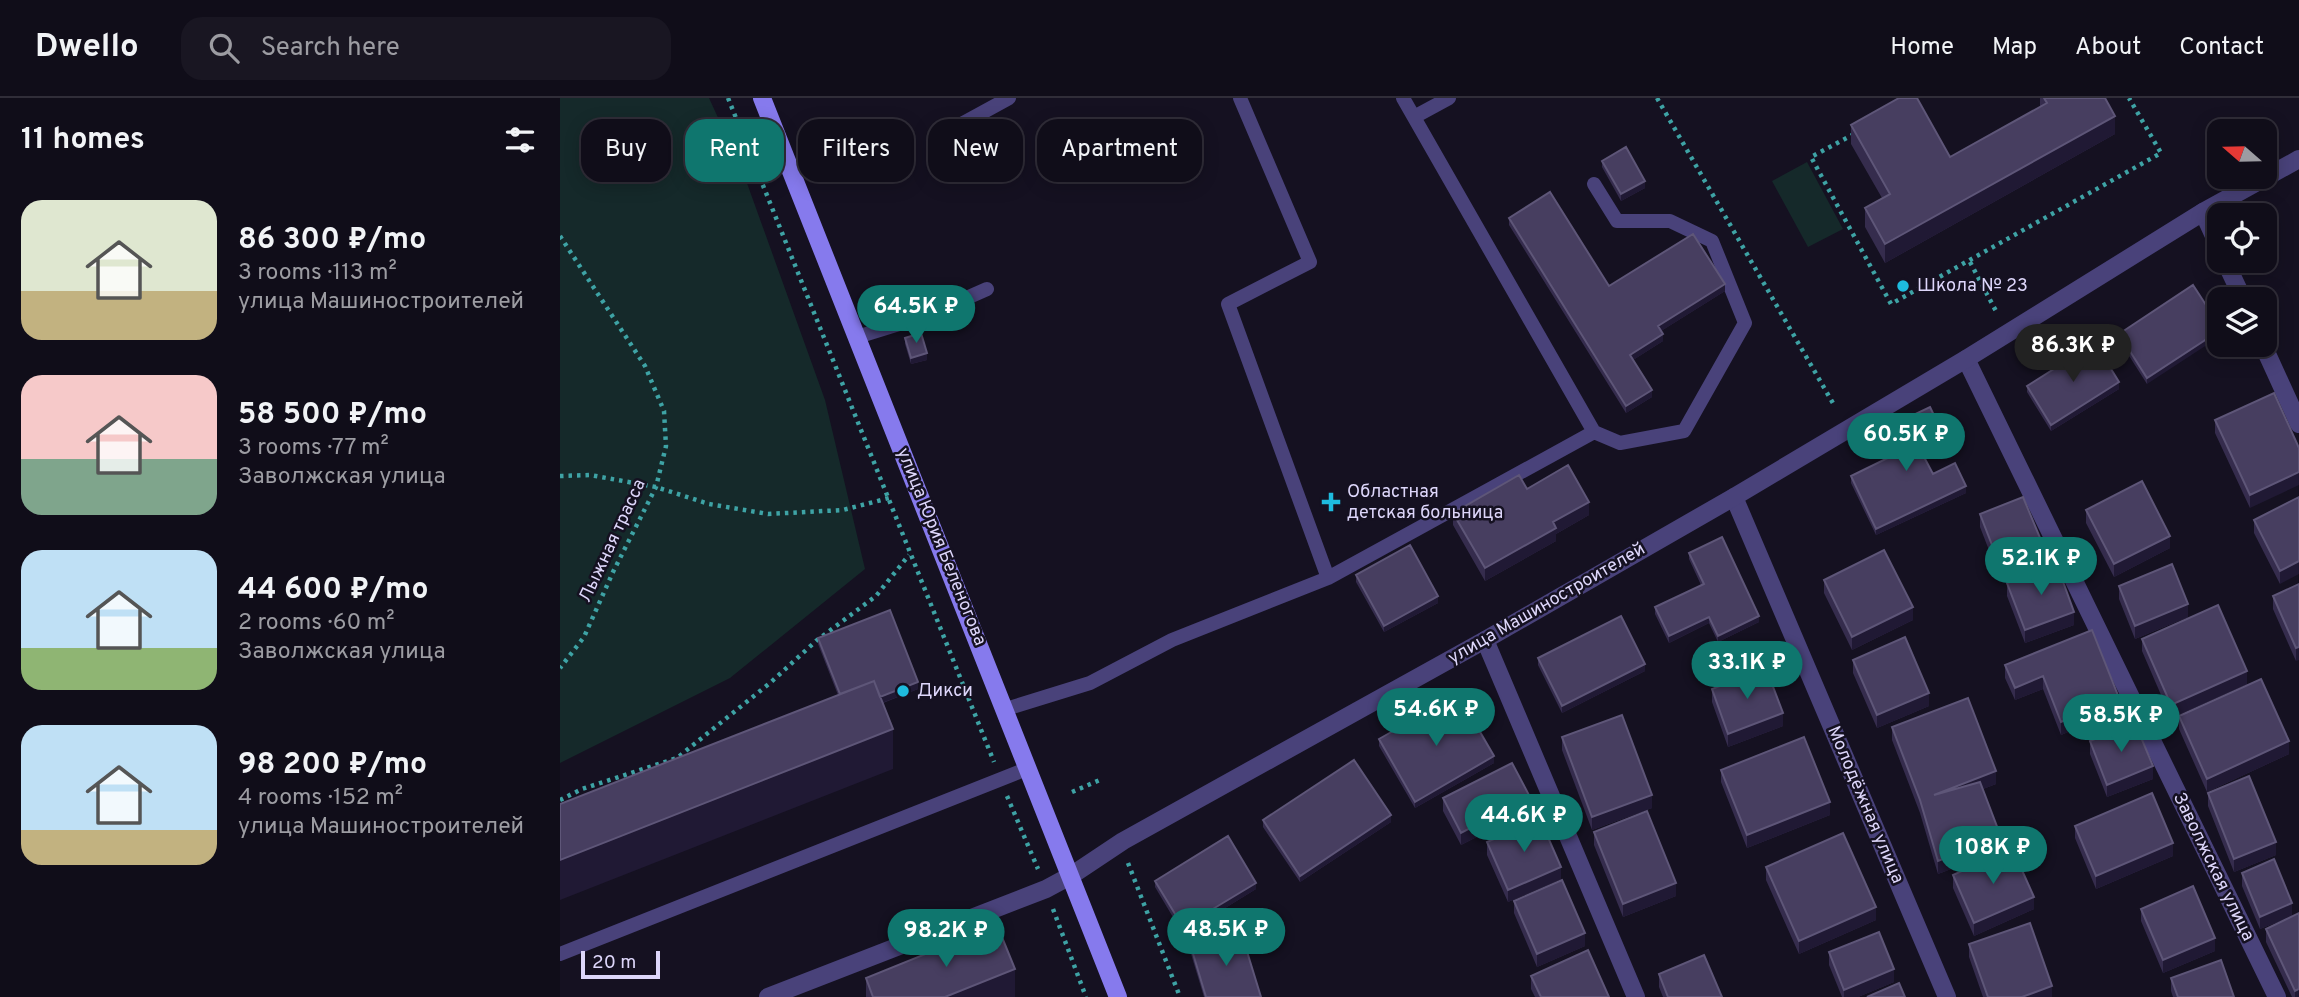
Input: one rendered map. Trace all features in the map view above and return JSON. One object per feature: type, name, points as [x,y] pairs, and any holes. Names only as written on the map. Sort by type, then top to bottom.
[{"type":"main road","name":"улица Юрия Беленогова","points":[[762,98],[1072,875],[1118,997]]},
{"type":"street","name":"улица Машиностроителей","points":[[768,997],[1046,889],[1072,875],[1123,841],[1485,640],[1734,497],[1966,359],[2203,212],[2299,159]]},
{"type":"street","points":[[2203,212],[2207,221]]},
{"type":"street","points":[[2268,357],[2299,424]]},
{"type":"street","name":"Заволжская улица","points":[[1966,359],[2277,997]]},
{"type":"street","name":"Молодёжная улица","points":[[1734,497],[1947,997]]},
{"type":"street","points":[[1485,640],[1636,997]]},
{"type":"lane","points":[[971,119],[1009,98]]},
{"type":"lane","points":[[1240,98],[1310,262],[1228,304],[1328,578]]},
{"type":"lane","points":[[1403,98],[1594,432],[1620,443],[1684,430],[1745,323],[1712,241],[1670,221],[1617,221],[1594,184]]},
{"type":"lane","points":[[1414,117],[1450,98]]},
{"type":"lane","points":[[858,337],[928,314],[987,289]]},
{"type":"lane","points":[[1006,709],[1090,682],[1172,640],[1328,578],[1594,432]]},
{"type":"lane","points":[[560,954],[1029,768]]},
{"type":"path","points":[[728,98],[889,498],[909,555],[1042,880]]},
{"type":"path","points":[[1657,98],[1834,405]]},
{"type":"path","points":[[1859,131],[1811,157],[1891,304],[2161,153],[2129,98]]},
{"type":"path","name":"Лыжная трасса","points":[[560,236],[645,366],[664,411],[666,446],[656,487],[584,637],[560,668]]},
{"type":"path","points":[[1970,261],[1997,313]]},
{"type":"path","points":[[560,476],[590,475],[656,487],[709,504],[768,514],[843,510],[889,498]]},
{"type":"path","points":[[560,800],[582,789],[677,758],[770,683],[816,641],[876,596],[909,555]]},
{"type":"path","points":[[1072,792],[1102,779]]},
{"type":"path","points":[[1128,863],[1180,997]]},
{"type":"path","points":[[1049,900],[1086,997]]},
{"type":"green space","points":[[560,98],[709,98],[719,119],[685,119],[685,182],[747,182],[825,400],[865,569],[730,678],[560,763]]},
{"type":"green space","points":[[1807,162],[1843,229],[1808,247],[1772,181]]},
{"type":"building","points":[[1899,98],[1917,98],[1950,157],[2047,103],[2044,98],[2105,98],[2115,116],[1885,244],[1865,208],[1890,194],[1851,125]]},
{"type":"building","points":[[1626,147],[1645,181],[1621,194],[1602,161]]},
{"type":"building","points":[[1550,192],[1609,286],[1693,234],[1725,284],[1658,326],[1663,334],[1630,355],[1652,390],[1626,406],[1509,218]]},
{"type":"building","points":[[2193,285],[2207,307],[2207,339],[2147,378],[2119,334]]},
{"type":"building","points":[[921,333],[927,353],[911,358],[905,338]]},
{"type":"building","points":[[2095,343],[2119,382],[2051,425],[2027,386]]},
{"type":"building","points":[[2274,393],[2299,448],[2299,472],[2250,495],[2215,420]]},
{"type":"building","points":[[1930,407],[1942,432],[1923,455],[1933,474],[1955,463],[1966,486],[1876,529],[1851,476],[1898,453],[1886,428]]},
{"type":"building","points":[[1568,465],[1589,502],[1553,522],[1556,528],[1485,568],[1453,513],[1519,475],[1527,489]]},
{"type":"building","points":[[2142,481],[2170,536],[2114,564],[2086,510]]},
{"type":"building","points":[[2023,497],[2043,545],[1999,563],[1980,514]]},
{"type":"building","points":[[2299,497],[2299,561],[2280,571],[2254,520]]},
{"type":"building","points":[[1722,537],[1759,616],[1718,636],[1709,617],[1669,636],[1655,607],[1704,584],[1689,553]]},
{"type":"building","points":[[1410,545],[1438,596],[1384,626],[1356,575]]},
{"type":"building","points":[[1884,550],[1913,607],[1852,637],[1824,580]]},
{"type":"building","points":[[2172,564],[2188,604],[2135,626],[2119,586]]},
{"type":"building","points":[[2057,565],[2074,612],[2025,630],[2007,583]]},
{"type":"building","points":[[2299,584],[2299,647],[2296,648],[2273,596]]},
{"type":"building","points":[[2218,605],[2247,671],[2171,705],[2142,639]]},
{"type":"building","points":[[890,610],[918,682],[880,697],[874,681],[840,694],[818,638]]},
{"type":"building","points":[[1621,616],[1645,664],[1562,706],[1538,658]]},
{"type":"building","points":[[2092,630],[2119,698],[2061,722],[2043,676],[2015,688],[2005,665]]},
{"type":"building","points":[[1905,637],[1929,693],[1877,715],[1853,660]]},
{"type":"building","points":[[1766,668],[1783,713],[1728,734],[1712,689]]},
{"type":"building","points":[[2261,679],[2289,741],[2207,779],[2179,716]]},
{"type":"building","points":[[874,681],[893,729],[560,860],[560,804]]},
{"type":"building","points":[[1458,694],[1494,756],[1415,802],[1379,739]]},
{"type":"building","points":[[1968,698],[1996,771],[1934,795],[1980,782],[2001,837],[1938,861],[1920,800],[1892,727]]},
{"type":"building","points":[[1622,715],[1652,795],[1592,817],[1562,737]]},
{"type":"building","points":[[2135,723],[2153,766],[2107,785],[2090,741]]},
{"type":"building","points":[[1804,737],[1830,802],[1747,835],[1721,770]]},
{"type":"building","points":[[1354,760],[1391,815],[1300,876],[1263,820]]},
{"type":"building","points":[[1512,763],[1530,797],[1461,833],[1443,798]]},
{"type":"building","points":[[2249,776],[2276,842],[2234,859],[2208,793]]},
{"type":"building","points":[[2152,793],[2173,843],[2096,876],[2075,826]]},
{"type":"building","points":[[1647,811],[1676,883],[1623,904],[1594,832]]},
{"type":"building","points":[[1540,819],[1561,867],[1508,890],[1487,842]]},
{"type":"building","points":[[1843,833],[1876,907],[1799,941],[1766,867]]},
{"type":"building","points":[[1228,836],[1256,883],[1183,927],[1155,881]]},
{"type":"building","points":[[2012,848],[2034,897],[1974,923],[1953,875]]},
{"type":"building","points":[[2274,859],[2292,903],[2260,917],[2242,873]]},
{"type":"building","points":[[1562,880],[1585,933],[1537,954],[1514,901]]},
{"type":"building","points":[[2193,886],[2215,938],[2163,960],[2141,909]]},
{"type":"building","points":[[2299,913],[2299,989],[2295,991],[2266,929]]},
{"type":"building","points":[[2030,923],[2052,986],[2022,997],[1988,997],[1969,944]]},
{"type":"building","points":[[997,925],[1015,969],[945,997],[873,997],[866,978]]},
{"type":"building","points":[[1241,932],[1261,997],[1206,997],[1191,947]]},
{"type":"building","points":[[1879,932],[1894,969],[1844,990],[1829,952]]},
{"type":"building","points":[[1588,950],[1609,997],[1541,997],[1531,976]]},
{"type":"building","points":[[1704,955],[1722,997],[1668,997],[1659,974]]},
{"type":"building","points":[[2221,960],[2234,997],[2178,997],[2171,978]]},
{"type":"building","points":[[1899,983],[1905,997],[1867,997]]},
{"type":"place","name":"Школа № 23","points":[[1903,286]]},
{"type":"place","name":"Областная детская больница","points":[[1331,502]]},
{"type":"place","name":"Дикси","points":[[903,691]]}]
